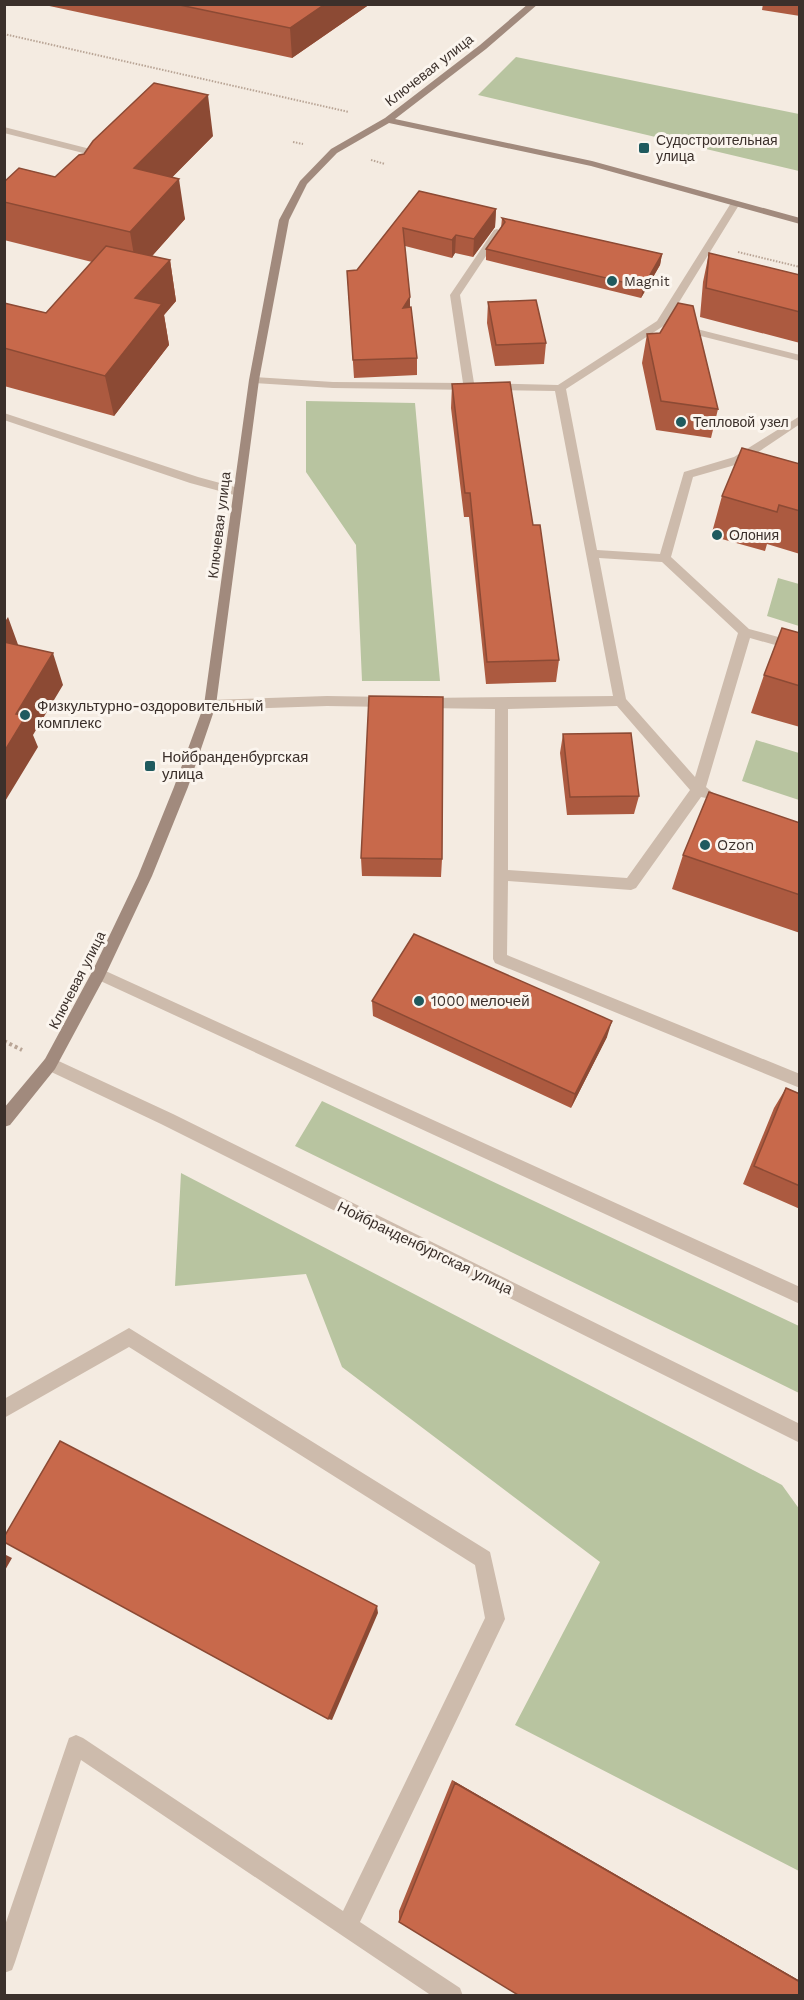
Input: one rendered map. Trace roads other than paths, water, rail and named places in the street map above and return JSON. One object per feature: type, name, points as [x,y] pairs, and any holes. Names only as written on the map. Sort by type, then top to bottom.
[{"type":"main road","name":"Ключевая улица","points":[[4,1120],[50,1064],[99,974],[149,866],[181,787],[210,705],[254,380],[284,220],[303,183],[334,151],[388,120],[483,47],[534,4]]},
{"type":"main road","points":[[388,120],[592,164],[734,205],[800,221]]},
{"type":"street","points":[[4,130],[111,157],[105,166]]},
{"type":"street","points":[[254,380],[333,385],[560,388],[661,322],[734,205]]},
{"type":"street","points":[[470,386],[455,295],[497,232]]},
{"type":"street","points":[[661,322],[800,358]]},
{"type":"street","points":[[560,388],[620,701],[698,790],[721,798]]},
{"type":"street","points":[[4,416],[194,480],[238,492]]},
{"type":"street","points":[[665,558],[688,475],[738,460],[800,419]]},
{"type":"street","points":[[738,460],[758,466]]},
{"type":"street","points":[[592,554],[665,558],[745,632],[800,648]]},
{"type":"street","points":[[502,874],[631,884],[698,790],[745,632]]},
{"type":"street","points":[[210,705],[327,701],[502,704],[620,701]]},
{"type":"street","points":[[502,704],[500,959],[800,1081]]},
{"type":"street","points":[[99,974],[800,1296]]},
{"type":"street","name":"Нойбранденбургская улица","points":[[50,1064],[167,1119],[800,1434]]},
{"type":"street","points":[[4,1409],[129,1337],[483,1559],[495,1619],[346,1927]]},
{"type":"street","points":[[4,1962],[76,1745],[346,1927],[452,1995]]},
{"type":"place","name":"Судостроительная улица","points":[[644,148]]},
{"type":"place","name":"Magnit","points":[[612,281]]},
{"type":"place","name":"Тепловой узел","points":[[681,422]]},
{"type":"place","name":"Олония","points":[[717,535]]},
{"type":"place","name":"Физкультурно-оздоровительный комплекс","points":[[25,715]]},
{"type":"place","name":"Нойбранденбургская улица","points":[[150,766]]},
{"type":"place","name":"Ozon","points":[[705,845]]},
{"type":"place","name":"1000 мелочей","points":[[419,1001]]}]
